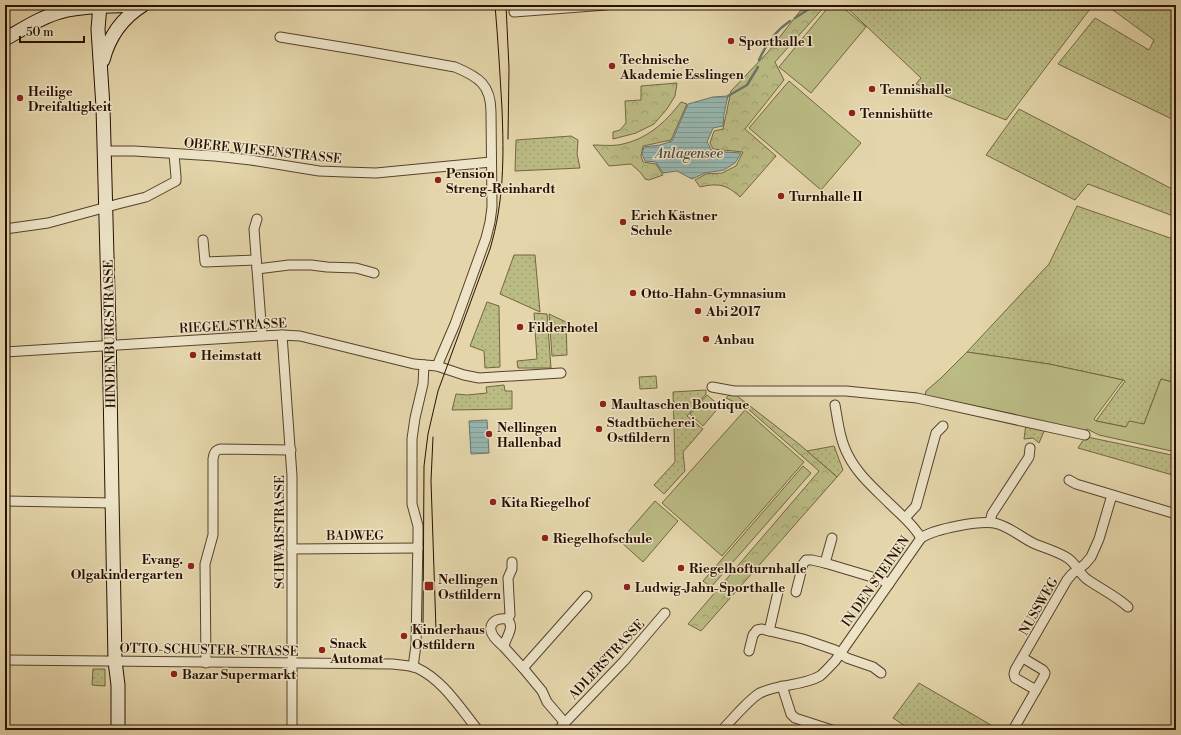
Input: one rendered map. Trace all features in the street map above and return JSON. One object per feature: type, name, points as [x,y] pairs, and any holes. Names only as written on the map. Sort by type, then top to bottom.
[{"type":"main road","points":[[5,39],[58,12],[100,6],[134,5]]},
{"type":"main road","points":[[101,70],[106,50],[118,27],[128,16],[143,5]]},
{"type":"main road","name":"HINDENBURGSTRASSE","points":[[100,6],[98,28],[104,151],[113,503],[115,661],[118,686],[118,730]]},
{"type":"main road","name":"HINDENBURGSTRASSE","points":[[113,730],[112,685],[115,661]]},
{"type":"street","points":[[514,12],[606,5]]},
{"type":"street","points":[[280,38],[455,67],[482,84],[489,94],[491,105],[491,219],[452,331],[437,366]]},
{"type":"street","name":"OBERE WIESENSTRASSE","points":[[104,151],[134,151],[215,156],[320,171],[376,173],[491,162]]},
{"type":"street","points":[[5,229],[48,223],[146,197],[174,182],[176,177],[174,154]]},
{"type":"street","points":[[257,219],[254,229],[262,336]]},
{"type":"street","points":[[203,240],[204,262],[311,265],[356,268],[374,274]]},
{"type":"street","name":"RIEGELSTRASSE","points":[[5,352],[282,335],[300,336],[414,364],[437,366],[472,377],[484,378],[561,373]]},
{"type":"street","name":"SCHWABSTRASSE","points":[[282,335],[292,476],[292,730]]},
{"type":"street","points":[[424,365],[423,384],[412,438],[412,504],[418,526],[416,645],[413,667],[436,681],[449,694],[478,730]]},
{"type":"street","points":[[712,387],[734,391],[846,391],[917,398],[1085,434]]},
{"type":"street","points":[[834,405],[841,437],[847,454],[854,465],[866,480],[917,531],[921,538]]},
{"type":"street","points":[[905,518],[916,506],[936,433],[943,426]]},
{"type":"street","points":[[990,522],[992,514],[1029,457],[1030,448]]},
{"type":"street","points":[[206,663],[205,564],[213,535],[213,459],[215,452],[221,449],[291,450]]},
{"type":"street","points":[[1069,480],[1076,484],[1176,514]]},
{"type":"street","name":"NUSSWEG","points":[[1036,690],[1015,678],[1015,670],[1067,580],[1091,557],[1099,539],[1112,495]]},
{"type":"street","points":[[5,501],[113,503]]},
{"type":"street","name":"IN DEN STEINEN","points":[[722,730],[758,694],[782,686],[811,680],[820,676],[835,661],[921,538],[931,533],[965,525],[990,522],[998,524],[1032,542],[1068,558],[1086,579],[1119,599],[1128,607]]},
{"type":"street","points":[[825,563],[832,538]]},
{"type":"street","name":"BADWEG","points":[[292,549],[418,548]]},
{"type":"street","points":[[796,592],[803,564],[806,560],[825,563],[882,580],[889,584]]},
{"type":"street","points":[[506,619],[510,615],[508,578],[512,569],[512,562]]},
{"type":"street","points":[[769,631],[778,592]]},
{"type":"street","points":[[523,668],[587,596]]},
{"type":"street","name":"ADLERSTRASSE","points":[[558,730],[624,661],[665,613]]},
{"type":"street","points":[[504,647],[511,628],[510,623],[506,619],[497,619],[491,626],[494,638],[523,668],[542,691],[547,702],[565,723]]},
{"type":"street","points":[[749,651],[753,635],[757,630],[762,629],[809,641],[835,650],[847,658],[873,666],[881,673]]},
{"type":"street","points":[[1013,730],[1045,673],[1023,658]]},
{"type":"street","name":"OTTO-SCHUSTER-STRASSE","points":[[5,660],[392,664],[413,667]]},
{"type":"street","points":[[782,686],[791,714],[795,718],[832,730]]},
{"type":"green space","points":[[820,5],[826,5],[775,62],[784,80],[745,129],[776,156],[740,197],[730,189],[722,186],[712,185],[700,187],[695,180],[706,174],[722,173],[736,166],[743,152],[713,149],[710,143],[714,131],[723,129],[731,91],[768,52],[800,11]]},
{"type":"green space","points":[[830,5],[840,5],[866,27],[811,93],[779,67]]},
{"type":"green space","points":[[844,5],[1093,5],[1006,120],[916,84],[921,78]]},
{"type":"green space","points":[[1106,5],[1176,5],[1176,121],[1058,64],[1095,18],[1149,50],[1154,40]]},
{"type":"green space","points":[[789,81],[861,143],[821,190],[749,128]]},
{"type":"green space","points":[[677,83],[675,96],[667,109],[654,124],[636,133],[613,139],[613,132],[620,130],[626,123],[625,101],[641,100],[641,86]]},
{"type":"green space","points":[[681,102],[687,104],[671,140],[643,146],[641,156],[643,162],[656,164],[663,175],[649,180],[645,179],[631,164],[609,166],[593,145],[618,145],[628,143],[646,135],[661,124]]},
{"type":"green space","points":[[1019,109],[1176,191],[1176,217],[1088,184],[1075,200],[986,155]]},
{"type":"green space","points":[[571,136],[578,140],[577,154],[580,168],[515,171],[516,140]]},
{"type":"green space","points":[[1077,206],[1176,240],[1176,383],[1161,379],[1144,424],[1126,427],[1096,421],[1125,381],[1123,380],[1049,364],[967,352],[1049,264]]},
{"type":"green space","points":[[514,255],[535,255],[540,312],[500,294]]},
{"type":"green space","points":[[487,302],[499,306],[500,367],[485,368],[484,351],[470,346]]},
{"type":"green space","points":[[534,313],[547,314],[551,368],[518,368],[517,361],[537,359]]},
{"type":"green space","points":[[549,314],[566,322],[567,355],[552,356]]},
{"type":"green space","points":[[967,352],[1049,364],[1123,380],[1094,419],[1096,421],[1126,427],[1129,421],[1144,424],[1161,379],[1176,383],[1176,452],[1099,435],[1087,429],[1083,432],[925,396],[926,391]]},
{"type":"green space","points":[[656,376],[657,388],[640,389],[639,377]]},
{"type":"green space","points":[[504,385],[505,391],[512,391],[512,409],[452,410],[456,394],[467,395],[487,393],[486,387]]},
{"type":"green space","points":[[706,390],[706,394],[687,416],[703,429],[683,452],[685,471],[664,494],[654,485],[675,462],[673,392]]},
{"type":"green space","points":[[732,392],[799,444],[837,477],[701,631],[688,624],[819,471],[747,408],[726,398]]},
{"type":"green space","points":[[707,395],[720,406],[703,426],[690,414]]},
{"type":"green space","points":[[745,410],[804,462],[722,556],[662,503]]},
{"type":"green space","points":[[1026,424],[1045,429],[1039,443],[1033,438],[1024,439]]},
{"type":"green space","points":[[1087,437],[1176,456],[1176,476],[1078,448]]},
{"type":"green space","points":[[834,446],[843,470],[837,477],[807,451]]},
{"type":"green space","points":[[803,466],[811,473],[711,587],[703,581]]},
{"type":"green space","points":[[655,501],[678,521],[643,562],[620,541]]},
{"type":"green space","points":[[93,669],[105,669],[105,686],[92,685]]},
{"type":"green space","points":[[919,683],[996,728],[995,730],[911,730],[893,718]]},
{"type":"water","name":"Anlagensee","points":[[728,96],[723,126],[713,128],[707,142],[712,151],[741,153],[735,163],[724,170],[705,173],[692,179],[677,171],[663,173],[656,162],[645,161],[642,154],[644,147],[660,145],[672,141],[688,104],[713,97]]},
{"type":"water","points":[[487,420],[489,453],[471,454],[469,421]]},
{"type":"waterway","points":[[795,18],[815,5]]},
{"type":"waterway","points":[[759,60],[772,38],[790,21]]},
{"type":"waterway","points":[[728,96],[747,85],[758,67]]},
{"type":"tram line","points":[[423,629],[424,466],[428,434],[438,391],[490,249],[495,231],[500,197],[503,162],[503,127],[495,5]]},
{"type":"tram line","points":[[506,5],[509,68],[508,139]]},
{"type":"tram line","points":[[433,437],[431,481],[436,629]]},
{"type":"place","name":"Sporthalle 1","points":[[731,41]]},
{"type":"place","name":"Technische Akademie Esslingen","points":[[612,66]]},
{"type":"place","name":"Tennishalle","points":[[872,89]]},
{"type":"place","name":"Heilige Dreifaltigkeit","points":[[20,98]]},
{"type":"place","name":"Tennishütte","points":[[852,113]]},
{"type":"place","name":"Pension Streng-Reinhardt","points":[[438,180]]},
{"type":"place","name":"Turnhalle II","points":[[781,196]]},
{"type":"place","name":"Erich Kästner Schule","points":[[623,222]]},
{"type":"place","name":"Otto-Hahn-Gymnasium","points":[[633,293]]},
{"type":"place","name":"Abi 2017","points":[[698,311]]},
{"type":"place","name":"Filderhotel","points":[[520,327]]},
{"type":"place","name":"Anbau","points":[[706,339]]},
{"type":"place","name":"Heimstatt","points":[[193,355]]},
{"type":"place","name":"Maultaschen Boutique","points":[[603,404]]},
{"type":"place","name":"Stadtbücherei Ostfildern","points":[[599,429]]},
{"type":"place","name":"Nellingen Hallenbad","points":[[489,434]]},
{"type":"place","name":"Kita Riegelhof","points":[[493,502]]},
{"type":"place","name":"Riegelhofschule","points":[[545,538]]},
{"type":"place","name":"Evang. Olgakindergarten","points":[[191,566]]},
{"type":"place","name":"Riegelhofturnhalle","points":[[681,568]]},
{"type":"place","name":"Nellingen Ostfildern","points":[[429,586]]},
{"type":"place","name":"Ludwig-Jahn-Sporthalle","points":[[627,587]]},
{"type":"place","name":"Kinderhaus Ostfildern","points":[[404,636]]},
{"type":"place","name":"Snack Automat","points":[[322,650]]},
{"type":"place","name":"Bazar Supermarkt","points":[[174,674]]}]
